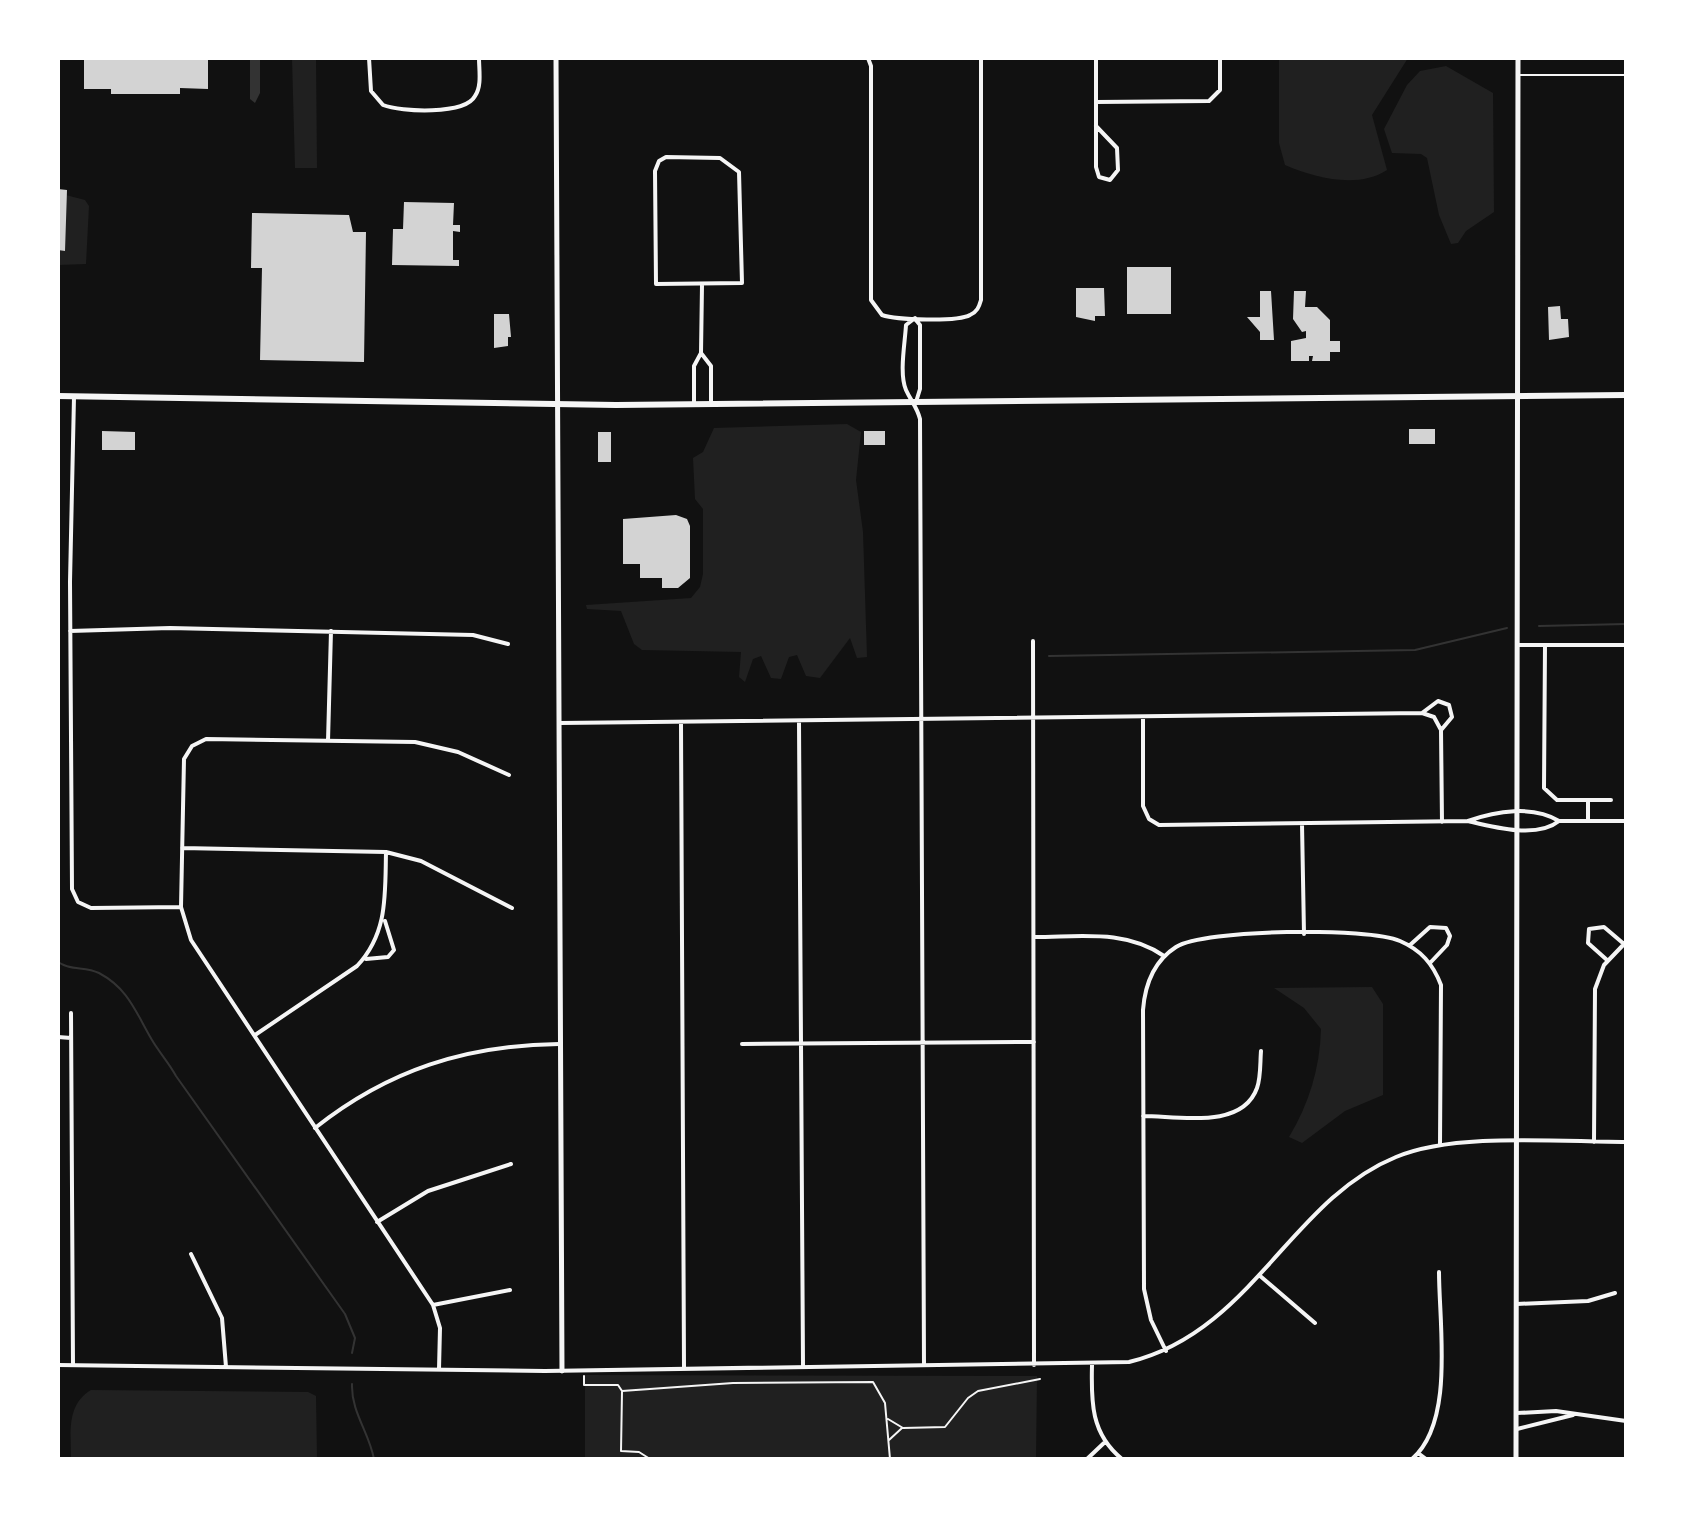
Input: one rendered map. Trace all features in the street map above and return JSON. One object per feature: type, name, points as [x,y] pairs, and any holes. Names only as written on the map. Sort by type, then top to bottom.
[{"type":"main road","points":[[58,396],[560,405],[1626,395]]},
{"type":"street","points":[[369,58],[369,81],[378,101],[393,108],[463,107],[478,90],[479,58]]},
{"type":"street","points":[[556,58],[560,405],[562,1371]]},
{"type":"street","points":[[868,58],[871,66],[871,300],[882,315],[915,318],[967,317],[976,311],[981,300],[981,58]]},
{"type":"street","points":[[1096,58],[1096,126],[1097,173],[1102,179],[1110,180],[1118,170],[1117,148],[1096,126]]},
{"type":"street","points":[[1096,102],[1209,101],[1220,90],[1220,58]]},
{"type":"street","points":[[1516,1459],[1518,58]]},
{"type":"street","points":[[664,157],[720,158],[733,166],[742,179],[742,283],[702,285],[656,284],[655,171],[664,157]]},
{"type":"street","points":[[694,404],[694,366],[701,353],[702,285]]},
{"type":"street","points":[[915,318],[920,325],[920,389],[916,402]]},
{"type":"street","points":[[915,318],[906,325],[905,379],[906,389],[916,402],[920,419],[924,1365]]},
{"type":"street","points":[[701,353],[711,366],[711,404]]},
{"type":"street","points":[[74,397],[70,631],[73,895],[78,902],[91,908],[181,907]]},
{"type":"street","points":[[70,631],[170,628],[473,635],[508,644]]},
{"type":"street","points":[[328,741],[331,631]]},
{"type":"street","points":[[1033,641],[1034,1365]]},
{"type":"street","points":[[1517,645],[1626,645]]},
{"type":"street","points":[[1545,645],[1544,788],[1557,800],[1611,800]]},
{"type":"street","points":[[1422,713],[1438,701],[1449,705],[1452,717],[1441,730]]},
{"type":"street","points":[[560,723],[1033,720],[1422,713],[1434,717],[1441,730],[1442,822]]},
{"type":"street","points":[[1143,717],[1143,806],[1154,823],[1442,822],[1468,821],[1517,811],[1551,816],[1559,821],[1626,821]]},
{"type":"street","points":[[799,722],[803,1366]]},
{"type":"street","points":[[681,724],[684,1368]]},
{"type":"street","points":[[439,1369],[440,1328],[433,1305],[196,949],[181,907],[183,765],[190,748],[206,739],[430,744],[509,775]]},
{"type":"street","points":[[1588,800],[1588,821]]},
{"type":"street","points":[[1468,821],[1517,831],[1553,826],[1559,821]]},
{"type":"street","points":[[1302,824],[1304,934]]},
{"type":"street","points":[[182,848],[386,852],[421,861],[512,908]]},
{"type":"street","points":[[255,1035],[363,959],[375,942],[384,917],[386,852]]},
{"type":"street","points":[[363,959],[388,957],[394,950],[384,917]]},
{"type":"street","points":[[1410,945],[1430,927],[1446,928],[1450,936],[1447,945],[1430,963]]},
{"type":"street","points":[[1594,1142],[1594,1000],[1597,981],[1608,960],[1625,943],[1604,927],[1589,929],[1588,943],[1608,960]]},
{"type":"street","points":[[1166,1351],[1151,1320],[1144,1289],[1143,1116],[1144,998],[1151,974],[1164,956],[1180,944],[1203,936],[1386,935],[1410,945],[1430,963],[1442,995],[1440,1145]]},
{"type":"street","points":[[1034,937],[1122,937],[1144,944],[1164,956]]},
{"type":"street","points":[[71,1013],[73,1365]]},
{"type":"street","points":[[58,1037],[71,1038]]},
{"type":"street","points":[[742,1044],[1034,1042]]},
{"type":"street","points":[[315,1128],[370,1090],[434,1061],[491,1048],[559,1044]]},
{"type":"street","points":[[1143,1116],[1216,1116],[1237,1111],[1257,1089],[1261,1051]]},
{"type":"street","points":[[58,1365],[562,1371],[1092,1365],[1129,1362],[1166,1351],[1209,1325],[1360,1176],[1397,1156],[1440,1145],[1626,1142]]},
{"type":"street","points":[[377,1222],[428,1191],[511,1164]]},
{"type":"street","points":[[191,1254],[222,1318],[226,1367]]},
{"type":"street","points":[[1412,1459],[1432,1435],[1439,1413],[1439,1272]]},
{"type":"street","points":[[1259,1275],[1315,1323]]},
{"type":"street","points":[[433,1305],[510,1290]]},
{"type":"street","points":[[1517,1304],[1588,1301],[1615,1293]]},
{"type":"street","points":[[1092,1365],[1092,1406],[1105,1442],[1121,1459]]},
{"type":"street","points":[[1517,1413],[1575,1414],[1626,1421]]},
{"type":"street","points":[[1517,1429],[1575,1414]]},
{"type":"street","points":[[1087,1459],[1105,1442]]},
{"type":"street","points":[[1418,1453],[1426,1459]]},
{"type":"lane","points":[[1518,75],[1626,75]]},
{"type":"path","points":[[1025,1371],[1026,1381]]},
{"type":"path","points":[[584,1374],[584,1385],[618,1385],[622,1391],[621,1451],[639,1452],[650,1459]]},
{"type":"path","points":[[622,1391],[851,1379],[873,1382],[882,1393],[890,1459]]},
{"type":"path","points":[[887,1419],[903,1428],[945,1427],[968,1398],[978,1391],[1040,1379]]},
{"type":"path","points":[[888,1440],[903,1428]]},
{"type":"shaded area","points":[[250,58],[260,58],[260,93],[255,103],[250,99]]},
{"type":"shaded area","points":[[292,58],[316,58],[317,168],[295,168]]},
{"type":"shaded area","points":[[1279,58],[1408,58],[1372,115],[1387,170],[1363,179],[1336,180],[1285,165],[1279,143]]},
{"type":"shaded area","points":[[1446,66],[1493,93],[1494,212],[1466,231],[1458,243],[1451,244],[1439,215],[1427,158],[1421,154],[1392,153],[1384,129],[1407,85],[1420,71]]},
{"type":"shaded area","points":[[58,193],[85,200],[89,206],[86,264],[58,265]]},
{"type":"shaded area","points":[[847,424],[861,432],[856,480],[863,532],[867,657],[857,658],[850,638],[820,678],[806,676],[797,655],[789,657],[781,679],[771,678],[761,656],[753,659],[745,682],[739,677],[741,652],[642,650],[634,644],[621,611],[587,609],[586,605],[691,598],[700,587],[703,574],[703,509],[695,499],[693,458],[703,452],[714,428]]},
{"type":"shaded area","points":[[1372,987],[1383,1004],[1383,1095],[1345,1111],[1302,1143],[1289,1137],[1312,1085],[1321,1029],[1304,1008],[1274,988]]},
{"type":"shaded area","points":[[585,1375],[1037,1376],[1036,1459],[585,1459]]},
{"type":"shaded area","points":[[91,1390],[308,1392],[316,1396],[317,1459],[71,1459],[74,1412],[77,1403]]},
{"type":"building","points":[[84,58],[208,58],[208,89],[180,88],[180,94],[111,94],[111,89],[84,89]]},
{"type":"building","points":[[58,189],[67,190],[65,251],[58,250]]},
{"type":"building","points":[[404,202],[454,203],[453,225],[460,225],[460,232],[453,231],[453,260],[459,260],[459,266],[392,265],[393,229],[403,229]]},
{"type":"building","points":[[252,213],[349,215],[353,232],[366,232],[364,362],[260,360],[262,268],[251,268]]},
{"type":"building","points":[[1127,267],[1171,267],[1171,314],[1127,314]]},
{"type":"building","points":[[1076,288],[1104,288],[1105,316],[1095,316],[1095,321],[1076,317]]},
{"type":"building","points":[[1260,291],[1271,291],[1274,340],[1260,340],[1260,332],[1247,317],[1260,317]]},
{"type":"building","points":[[1294,291],[1306,291],[1305,307],[1317,307],[1330,320],[1330,341],[1340,341],[1340,352],[1330,352],[1330,361],[1312,361],[1313,356],[1309,356],[1309,361],[1291,361],[1291,341],[1306,338],[1306,331],[1302,332],[1293,319]]},
{"type":"building","points":[[1560,306],[1561,319],[1568,319],[1569,337],[1549,340],[1548,307]]},
{"type":"building","points":[[494,314],[509,314],[511,337],[508,337],[508,346],[494,348]]},
{"type":"building","points":[[1409,429],[1435,429],[1435,444],[1409,444]]},
{"type":"building","points":[[102,431],[135,432],[135,450],[102,450]]},
{"type":"building","points":[[864,431],[885,431],[885,445],[864,445]]},
{"type":"building","points":[[598,432],[611,432],[611,462],[598,462]]},
{"type":"building","points":[[676,515],[687,519],[690,526],[690,578],[678,588],[662,588],[662,578],[640,578],[640,564],[623,564],[623,519]]},
{"type":"waterway","points":[[1539,626],[1626,624]]},
{"type":"waterway","points":[[1049,656],[1415,650],[1507,628]]},
{"type":"waterway","points":[[58,962],[99,973],[125,994],[176,1076],[345,1314],[355,1338],[352,1353]]},
{"type":"waterway","points":[[352,1384],[354,1404],[374,1459]]}]
